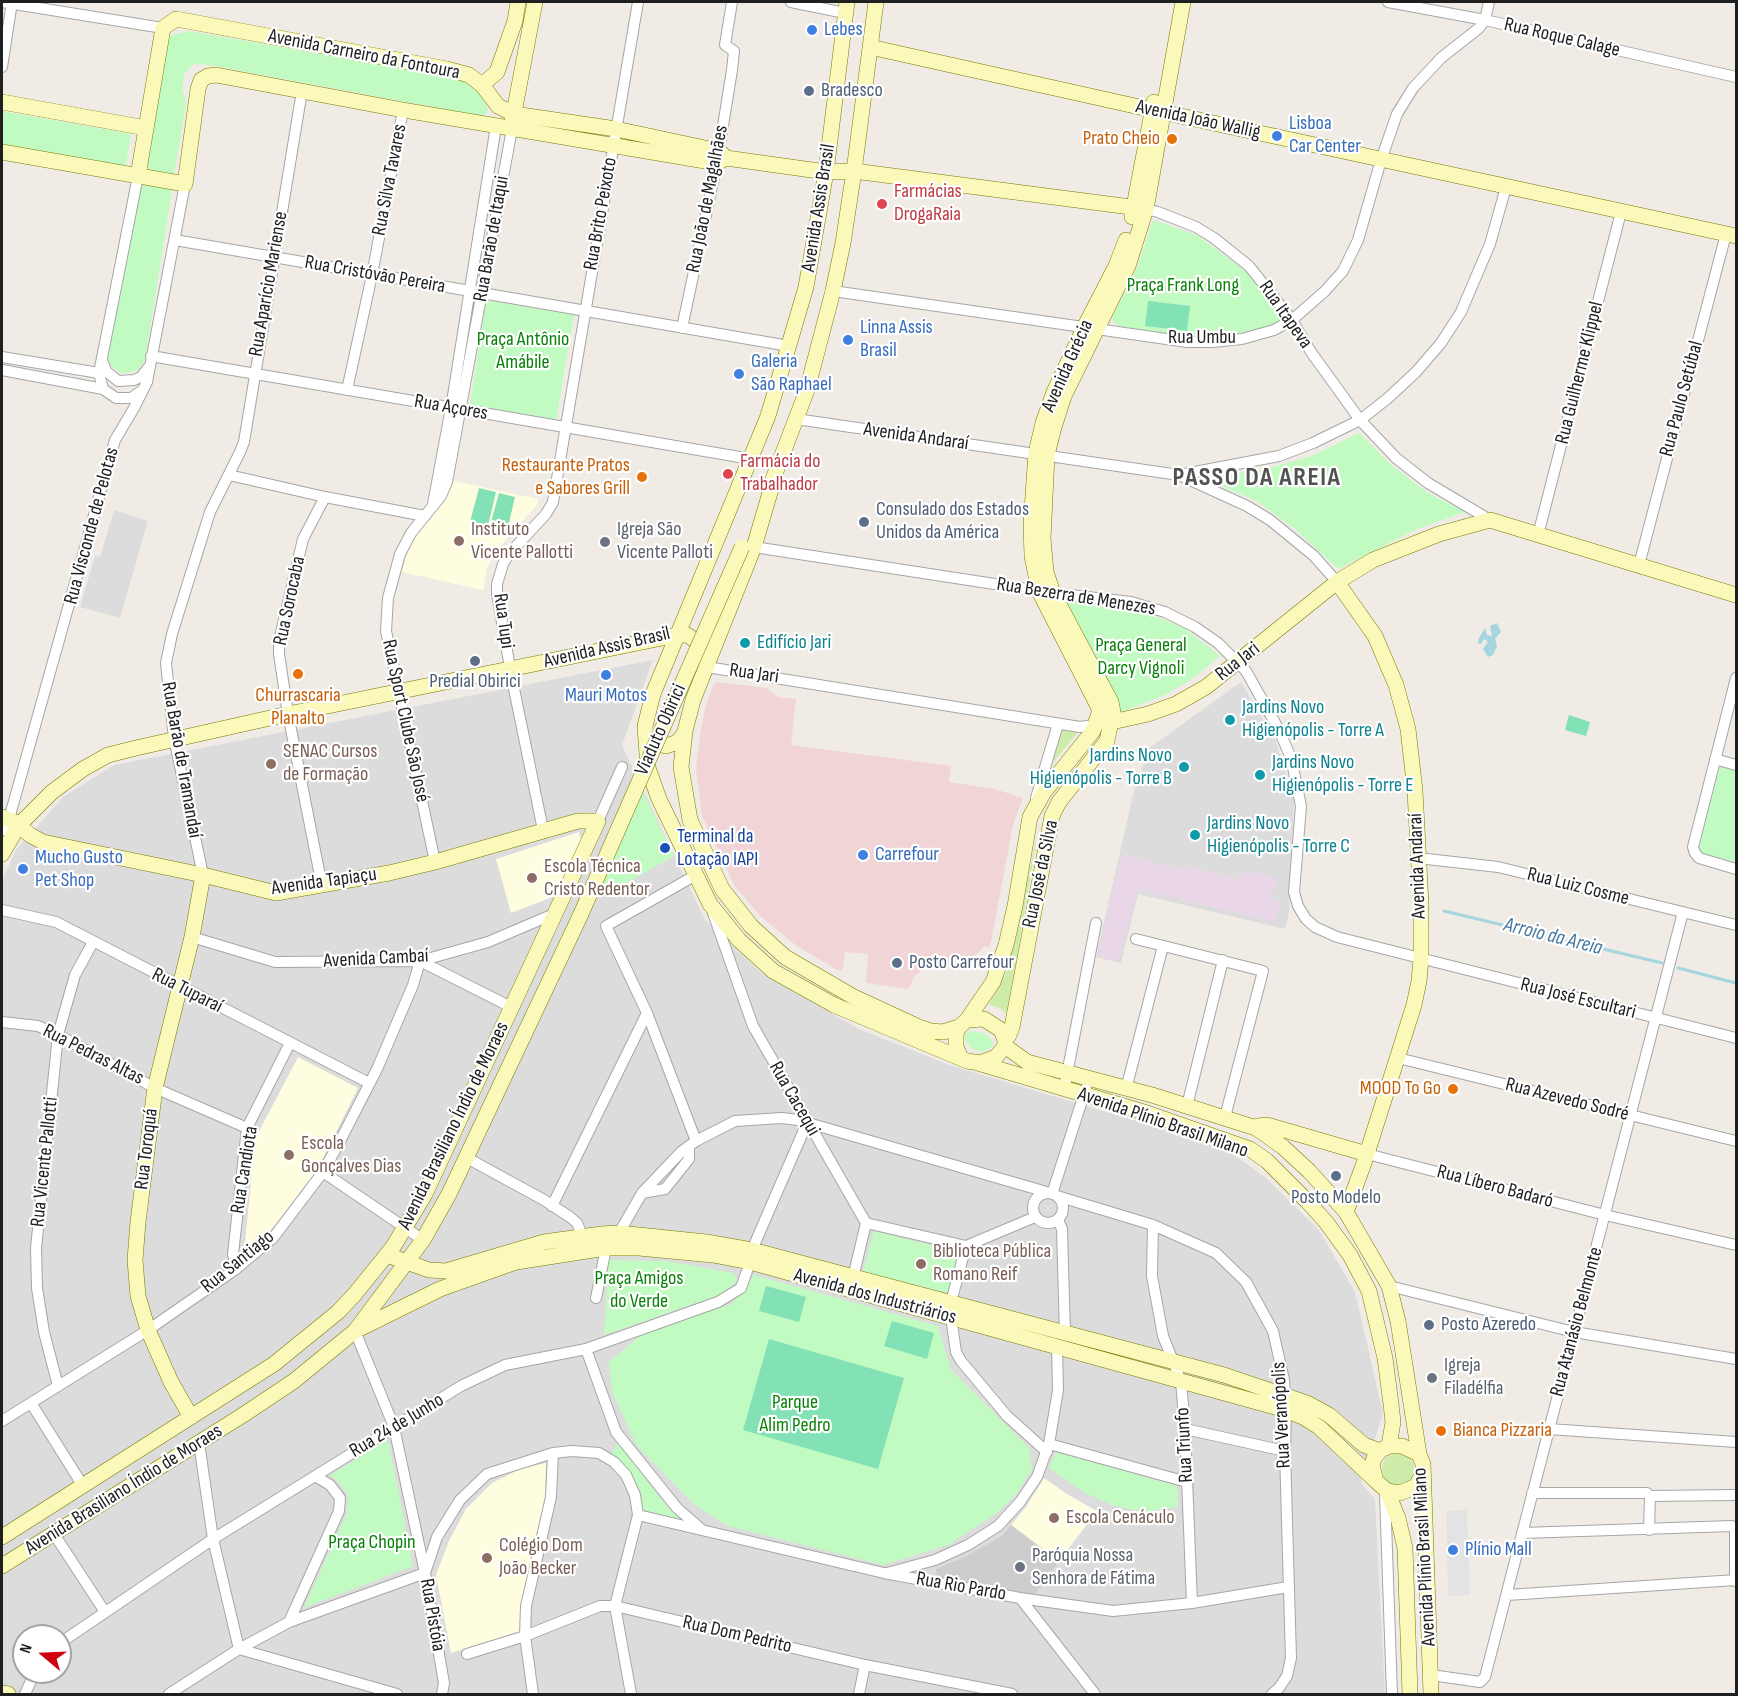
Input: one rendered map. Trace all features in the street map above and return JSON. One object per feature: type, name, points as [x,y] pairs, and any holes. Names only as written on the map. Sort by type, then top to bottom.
[{"type":"main road","points":[[482,85],[497,72],[515,21],[518,2]]},
{"type":"main road","name":"Rua Barão de Itaqui","points":[[513,122],[535,2]]},
{"type":"main road","name":"Avenida Assis Brasil","points":[[707,667],[748,547],[807,390],[833,291],[854,171],[876,2]]},
{"type":"main road","name":"Avenida Grécia","points":[[1096,725],[1099,708],[1046,592],[1042,454],[1140,208],[1175,2]]},
{"type":"main road","name":"Avenida Grécia","points":[[1158,111],[1183,2]]},
{"type":"main road","name":"Avenida Assis Brasil","points":[[6,833],[52,792],[83,769],[108,755],[174,738],[288,714],[678,635],[768,416],[813,257],[846,7]]},
{"type":"main road","name":"Avenida Carneiro da Fontoura","points":[[163,28],[176,19],[447,69],[469,75],[482,85],[513,122]]},
{"type":"main road","points":[[138,176],[163,28]]},
{"type":"main road","name":"Avenida João Wallig","points":[[870,47],[1731,235]]},
{"type":"main road","name":"Avenida Carneiro da Fontoura","points":[[201,80],[216,75],[496,126],[513,122],[614,137],[721,157],[826,172],[854,171]]},
{"type":"main road","name":"Rua Visconde de Pelotas","points":[[185,184],[196,99],[201,80]]},
{"type":"main road","points":[[2,102],[146,128]]},
{"type":"main road","points":[[2,152],[185,184]]},
{"type":"main road","name":"Rua Itapeva","points":[[854,171],[1140,208]]},
{"type":"main road","points":[[1490,520],[1737,595]]},
{"type":"main road","name":"Rua Jari","points":[[1112,722],[1148,714],[1176,704],[1206,687],[1337,582],[1373,560],[1408,544],[1490,520]]},
{"type":"main road","name":"Viaduto Obirici","points":[[581,914],[748,547]]},
{"type":"main road","name":"Avenida Andaraí","points":[[1337,582],[1375,636],[1396,686],[1408,729],[1415,791],[1421,958],[1417,989],[1398,1058],[1346,1212]]},
{"type":"main road","name":"Avenida Grécia","points":[[1046,592],[1111,702],[1112,722]]},
{"type":"main road","points":[[678,635],[687,635],[701,644],[705,651],[707,667],[693,700],[685,731],[681,767],[690,820],[722,890],[751,926],[785,957],[852,996],[931,1031],[943,1032],[977,1018],[990,1022],[1001,1030],[1005,1043],[996,1057],[988,1061],[969,1060],[956,1047],[955,1041],[963,1024]]},
{"type":"main road","name":"Avenida Plínio Brasil Milano","points":[[678,635],[653,694],[645,726],[648,768],[659,799],[710,904],[739,940],[773,971],[834,1005],[969,1060],[1147,1113],[1250,1149],[1267,1161],[1307,1201],[1350,1255],[1369,1291],[1384,1358],[1393,1422],[1385,1449],[1374,1458],[1372,1467],[1398,1518],[1405,1548],[1410,1695]]},
{"type":"main road","points":[[1107,741],[1121,727],[1148,714]]},
{"type":"main road","name":"Rua José da Silva","points":[[1005,1043],[1012,1027],[1052,816],[1059,802],[1107,741],[1112,722]]},
{"type":"main road","name":"Rua José da Silva","points":[[963,1024],[993,982],[1000,966],[1016,906],[1030,818],[1044,792],[1096,725]]},
{"type":"main road","points":[[645,726],[650,738],[666,746],[678,742],[685,731]]},
{"type":"main road","name":"Avenida Tapiaçu","points":[[6,833],[30,835],[43,842],[203,875],[268,893],[276,893],[322,886],[435,862],[578,821],[598,821]]},
{"type":"main road","name":"Avenida Brasiliano Índio de Moraes","points":[[2,1537],[274,1364],[338,1312],[387,1255],[406,1228],[425,1194],[598,821]]},
{"type":"main road","name":"Rua Toroquá","points":[[191,1417],[171,1382],[148,1330],[138,1296],[135,1260],[155,1088],[192,937],[203,875]]},
{"type":"main road","name":"Avenida Brasiliano Índio de Moraes","points":[[2,1566],[294,1381],[355,1331],[423,1240],[467,1158],[581,914]]},
{"type":"main road","name":"Avenida Plínio Brasil Milano","points":[[1005,1043],[1027,1062],[1089,1078],[1128,1083],[1226,1112],[1256,1128],[1283,1147],[1309,1171],[1346,1212],[1389,1286],[1398,1321],[1419,1454],[1423,1464],[1431,1695]]},
{"type":"main road","name":"Rua Líbero Badaró","points":[[1256,1128],[1259,1125],[1267,1125],[1364,1156]]},
{"type":"main road","points":[[1250,1149],[1256,1128]]},
{"type":"main road","name":"Avenida dos Industriários","points":[[355,1331],[454,1283],[516,1262],[619,1233],[751,1256],[1016,1327],[1181,1381],[1285,1402],[1329,1415],[1364,1445],[1385,1449],[1402,1446],[1413,1449],[1419,1454]]},
{"type":"main road","name":"Avenida dos Industriários","points":[[387,1255],[429,1270],[446,1271],[544,1242],[606,1248],[727,1252]]},
{"type":"main road","name":"Avenida dos Industriários","points":[[1061,1340],[1173,1361],[1224,1375],[1285,1402],[1319,1427],[1383,1488]]},
{"type":"main road","points":[[1383,1488],[1400,1493],[1416,1486],[1422,1475]]},
{"type":"main road","points":[[2,1693],[8,1695]]},
{"type":"street","points":[[2,67],[9,2],[163,28]]},
{"type":"street","name":"Rua Brito Peixoto","points":[[565,427],[638,2]]},
{"type":"street","name":"Rua João de Magalhães","points":[[682,328],[721,157],[734,51],[725,45],[732,2]]},
{"type":"street","points":[[791,2],[846,7]]},
{"type":"street","name":"Rua Roque Calage","points":[[1388,2],[1485,20],[1737,77]]},
{"type":"street","points":[[1485,20],[1489,2]]},
{"type":"street","name":"Rua Umbu","points":[[833,291],[1091,327],[1153,338],[1212,342],[1242,339],[1282,327],[1325,291],[1343,271],[1358,240],[1392,125],[1413,88],[1441,58],[1479,28],[1485,20]]},
{"type":"street","name":"Rua Aparício Mariense","points":[[229,475],[244,442],[302,91]]},
{"type":"street","name":"Rua Silva Tavares","points":[[347,390],[372,275],[403,110]]},
{"type":"street","name":"Rua Barão de Itaqui","points":[[429,511],[456,409],[482,294],[513,122]]},
{"type":"street","name":"Rua Barão de Itaqui","points":[[456,409],[470,292],[496,126]]},
{"type":"street","points":[[138,176],[99,374],[103,389],[109,395],[124,399],[144,389]]},
{"type":"street","name":"Rua Visconde de Pelotas","points":[[6,833],[115,440],[144,389],[185,184]]},
{"type":"street","points":[[1179,475],[1279,456],[1313,443],[1360,420],[1387,399],[1416,372],[1441,343],[1461,312],[1485,259],[1506,187]]},
{"type":"street","name":"Rua Itapeva","points":[[1140,208],[1178,219],[1214,238],[1249,266],[1292,320],[1311,352],[1360,420],[1396,458],[1428,483],[1490,520]]},
{"type":"street","points":[[482,212],[496,215]]},
{"type":"street","name":"Rua Guilherme Klippel","points":[[1538,535],[1621,212]]},
{"type":"street","name":"Rua Paulo Setúbal","points":[[1639,565],[1731,235]]},
{"type":"street","name":"Rua Cristóvão Pereira","points":[[175,240],[789,346]]},
{"type":"street","points":[[2,357],[99,374]]},
{"type":"street","points":[[101,357],[102,364],[111,377],[126,382],[141,377],[150,360]]},
{"type":"street","name":"Rua Açores","points":[[150,360],[347,390],[751,459]]},
{"type":"street","points":[[2,370],[103,389]]},
{"type":"street","name":"Avenida Andaraí","points":[[796,419],[1179,475],[1247,506],[1270,520],[1314,556],[1337,582]]},
{"type":"street","name":"Rua Tupi","points":[[543,831],[497,594],[499,575],[509,555],[550,508],[565,427]]},
{"type":"street","points":[[229,475],[325,497],[429,511]]},
{"type":"street","name":"Rua Barão de Tramandaí","points":[[203,875],[174,738],[166,672],[171,634],[210,512],[229,475]]},
{"type":"street","name":"Rua Sorocaba","points":[[322,886],[288,714],[279,654],[281,630],[303,540],[325,497]]},
{"type":"street","name":"Rua Sport Clube São José","points":[[429,511],[411,533],[400,554],[388,598],[386,631],[435,862]]},
{"type":"street","name":"Rua Bezerra de Menezes","points":[[748,547],[1131,603],[1165,612],[1195,627],[1218,643],[1246,671],[1264,701],[1291,758],[1301,806],[1294,892],[1298,906],[1306,919],[1315,927],[1337,937],[1421,958]]},
{"type":"street","name":"Rua Jari","points":[[707,667],[1080,727],[1112,722]]},
{"type":"street","points":[[1737,678],[1694,840],[1695,853],[1704,860],[1737,869]]},
{"type":"street","name":"Rua José da Silva","points":[[1030,818],[1058,724]]},
{"type":"street","points":[[1715,759],[1737,765]]},
{"type":"street","points":[[598,821],[622,767]]},
{"type":"street","name":"Rua Luiz Cosme","points":[[1418,858],[1498,867],[1737,924]]},
{"type":"street","points":[[693,1143],[647,1013],[606,926],[696,875]]},
{"type":"street","name":"Rua Cacequi","points":[[710,904],[753,1026],[866,1223]]},
{"type":"street","name":"Rua Tuparaí","points":[[2,910],[56,922],[369,1083]]},
{"type":"street","name":"Rua Atanásio Belmonte","points":[[1431,1675],[1480,1682],[1483,1680],[1507,1595],[1683,912]]},
{"type":"street","name":"Avenida Cambaí","points":[[192,937],[275,962],[420,961],[488,942],[556,913]]},
{"type":"street","points":[[1064,1090],[1096,923]]},
{"type":"street","points":[[1136,939],[1261,969],[1263,973],[1226,1112]]},
{"type":"street","name":"Rua Vicente Pallotti","points":[[58,1386],[37,1288],[36,1248],[58,1035],[75,975],[93,942]]},
{"type":"street","points":[[1128,1083],[1162,946]]},
{"type":"street","name":"Rua José Escultari","points":[[1421,958],[1737,1038]]},
{"type":"street","points":[[1188,1100],[1223,960]]},
{"type":"street","points":[[420,961],[513,1008]]},
{"type":"street","name":"Rua Santiago","points":[[2,1421],[148,1330],[236,1269],[273,1238],[323,1172],[369,1083],[413,985],[420,961]]},
{"type":"street","points":[[552,1206],[647,1013]]},
{"type":"street","name":"Rua Pedras Altas","points":[[2,1022],[38,1026],[155,1088],[247,1128]]},
{"type":"street","name":"Rua Candiota","points":[[236,1269],[233,1254],[247,1128],[290,1043]]},
{"type":"street","name":"Rua Azevedo Sodré","points":[[1398,1058],[1737,1141]]},
{"type":"street","points":[[1053,1194],[1089,1078]]},
{"type":"street","name":"Rua Veranópolis","points":[[619,1233],[642,1193],[682,1151],[693,1143],[735,1121],[782,1118],[807,1123],[1153,1225],[1216,1254],[1246,1282],[1273,1331],[1282,1366],[1285,1402],[1291,1658],[1287,1676],[1272,1695]]},
{"type":"street","name":"Rua 24 de Junho","points":[[72,1635],[213,1539],[461,1386],[505,1365],[586,1349],[718,1302],[741,1288],[751,1256],[807,1123]]},
{"type":"street","name":"Rua Líbero Badaró","points":[[1364,1156],[1737,1245]]},
{"type":"street","points":[[467,1158],[552,1206],[577,1223],[583,1244]]},
{"type":"street","points":[[323,1172],[423,1240]]},
{"type":"street","points":[[1053,1194],[1063,1205],[1063,1210],[1058,1220],[1046,1224],[1035,1217],[1033,1211],[1036,1199],[1040,1195],[1053,1194]]},
{"type":"street","points":[[851,1283],[866,1223],[966,1246],[1035,1217]]},
{"type":"street","points":[[884,1573],[935,1560],[968,1545],[998,1526],[1020,1502],[1037,1478],[1048,1448],[1058,1390],[1062,1229],[1058,1220]]},
{"type":"street","name":"Rua Triunfo","points":[[1153,1225],[1152,1276],[1163,1336],[1181,1381],[1192,1603]]},
{"type":"street","points":[[966,1246],[951,1310],[956,1352],[1007,1416],[1048,1448],[1187,1482]]},
{"type":"street","points":[[596,1299],[606,1248]]},
{"type":"street","points":[[1389,1286],[1574,1332],[1737,1359]]},
{"type":"street","name":"Rua Pistóia","points":[[355,1331],[394,1427],[425,1573],[444,1683],[442,1695]]},
{"type":"street","points":[[586,1349],[616,1432],[677,1508],[704,1531]]},
{"type":"street","points":[[31,1403],[83,1486]]},
{"type":"street","points":[[1185,1429],[1285,1451]]},
{"type":"street","points":[[1549,1429],[1737,1442]]},
{"type":"street","points":[[199,1443],[213,1539],[239,1649]]},
{"type":"street","points":[[169,1695],[239,1649],[289,1622],[425,1573],[438,1537],[460,1500],[487,1474],[553,1453],[572,1451],[599,1453],[614,1462],[626,1475],[635,1495],[638,1515],[615,1606],[631,1695]]},
{"type":"street","points":[[534,1695],[525,1636],[526,1606],[551,1497],[553,1453]]},
{"type":"street","points":[[289,1622],[339,1511],[340,1498],[330,1485],[315,1476]]},
{"type":"street","points":[[1383,1488],[1392,1695]]},
{"type":"street","points":[[1532,1493],[1647,1493],[1650,1496],[1737,1495]]},
{"type":"street","points":[[1649,1530],[1650,1496]]},
{"type":"street","name":"Rua Rio Pardo","points":[[638,1515],[884,1573],[1020,1598],[1113,1611],[1192,1603],[1288,1587]]},
{"type":"street","points":[[1507,1595],[1736,1580],[1734,1527],[1522,1533]]},
{"type":"street","points":[[54,1534],[105,1612]]},
{"type":"street","points":[[1020,1598],[1095,1695]]},
{"type":"street","points":[[297,1605],[306,1616]]},
{"type":"street","name":"Rua Dom Pedrito","points":[[467,1654],[525,1636],[600,1606],[615,1606],[865,1665],[1012,1695]]},
{"type":"street","points":[[239,1649],[397,1695]]},
{"type":"street","points":[[859,1695],[865,1665]]},
{"type":"shaded area","name":"Instituto Vicente Pallotti","points":[[449,480],[538,499],[537,505],[495,552],[487,568],[483,590],[402,572],[418,530],[443,502]]},
{"type":"shaded area","points":[[114,510],[148,521],[120,618],[80,607],[95,556],[100,557]]},
{"type":"shaded area","points":[[653,660],[622,745],[705,920],[760,972],[859,1029],[952,1066],[1221,1146],[1265,1177],[1319,1230],[1355,1292],[1383,1413],[1361,1483],[1375,1499],[1385,1694],[2,1694],[2,881],[16,850],[63,797],[114,765]]},
{"type":"shaded area","name":"Carrefour","points":[[716,682],[766,688],[778,697],[796,699],[791,745],[951,766],[949,782],[995,789],[1023,798],[1013,825],[990,947],[985,946],[963,967],[934,962],[914,976],[909,989],[866,983],[868,954],[845,952],[843,967],[837,970],[797,946],[760,916],[734,885],[702,816],[696,769],[706,705]]},
{"type":"shaded area","points":[[1241,682],[1276,741],[1294,799],[1289,912],[1285,929],[1138,894],[1121,963],[1096,957],[1134,791],[1149,748]]},
{"type":"shaded area","name":"Escola Técnica Cristo Redentor","points":[[579,832],[581,840],[555,896],[511,913],[496,859]]},
{"type":"shaded area","points":[[1122,854],[1185,870],[1187,866],[1241,879],[1244,870],[1277,878],[1271,899],[1280,902],[1275,922],[1137,889],[1119,962],[1097,955]]},
{"type":"shaded area","name":"Escola Gonçalves Dias","points":[[298,1057],[358,1088],[317,1170],[255,1248],[245,1244],[255,1139]]},
{"type":"shaded area","name":"Colégio Dom João Becker","points":[[546,1463],[545,1498],[521,1607],[521,1631],[451,1653],[436,1575],[449,1541],[466,1509],[492,1483],[520,1469]]},
{"type":"shaded area","name":"Escola Cenáculo","points":[[1044,1478],[1097,1511],[1059,1561],[1011,1525],[1026,1507]]},
{"type":"shaded area","points":[[1467,1510],[1470,1595],[1448,1596],[1446,1511]]},
{"type":"shaded area","points":[[1011,1525],[1059,1561],[1034,1595],[936,1577],[936,1569],[969,1555],[1003,1535]]},
{"type":"green space","points":[[188,31],[448,76],[468,82],[480,93],[488,109],[487,113],[481,116],[209,65],[193,64],[184,74],[182,89],[186,103],[174,174],[155,172],[148,169],[148,153],[166,37]]},
{"type":"green space","points":[[2,111],[131,134],[126,166],[2,145]]},
{"type":"green space","points":[[142,182],[173,185],[145,360],[138,370],[120,373],[110,365],[107,354]]},
{"type":"green space","name":"Praça Frank Long","points":[[1154,220],[1197,235],[1248,273],[1285,318],[1262,330],[1196,338],[1121,327],[1114,323],[1112,317],[1137,268]]},
{"type":"green space","name":"Praça Antônio Amábile","points":[[486,300],[574,315],[556,421],[470,405]]},
{"type":"green space","points":[[1148,301],[1190,306],[1187,331],[1145,326]]},
{"type":"green space","points":[[1359,433],[1388,462],[1428,493],[1465,512],[1417,529],[1338,569],[1295,529],[1257,501],[1202,478],[1257,471],[1312,456]]},
{"type":"green space","points":[[479,488],[496,492],[488,526],[470,522]]},
{"type":"green space","points":[[499,493],[515,497],[507,531],[490,526]]},
{"type":"green space","name":"Praça General Darcy Vignoli","points":[[1068,601],[1129,609],[1162,619],[1185,629],[1220,656],[1192,679],[1165,695],[1121,712],[1065,606]]},
{"type":"green space","points":[[1569,715],[1590,722],[1586,736],[1565,730]]},
{"type":"green space","points":[[1060,729],[1078,732],[1051,765]]},
{"type":"green space","points":[[1721,764],[1736,768],[1736,862],[1697,852]]},
{"type":"green space","points":[[643,792],[674,856],[600,898],[599,891]]},
{"type":"green space","points":[[1039,827],[1006,1014],[989,1004],[1007,971]]},
{"type":"green space","points":[[971,1031],[983,1033],[989,1037],[993,1042],[992,1047],[983,1052],[972,1049],[965,1039],[966,1034]]},
{"type":"green space","points":[[874,1231],[959,1252],[948,1293],[863,1272]]},
{"type":"green space","name":"Praça Amigos do Verde","points":[[609,1260],[666,1261],[733,1273],[738,1280],[723,1294],[604,1335]]},
{"type":"green space","name":"Parque Alim Pedro","points":[[754,1275],[938,1326],[951,1370],[1029,1448],[1032,1469],[1018,1492],[998,1512],[948,1545],[883,1565],[728,1526],[696,1506],[637,1446],[612,1392],[609,1362],[643,1333],[732,1304]]},
{"type":"green space","points":[[766,1286],[806,1297],[799,1322],[759,1311]]},
{"type":"green space","points":[[892,1321],[934,1333],[927,1359],[884,1346]]},
{"type":"green space","points":[[769,1339],[904,1378],[878,1469],[743,1430]]},
{"type":"green space","name":"Praça Chopin","points":[[388,1440],[413,1566],[304,1608],[347,1513],[348,1496],[339,1482],[330,1475]]},
{"type":"green space","points":[[618,1443],[669,1509],[682,1520],[643,1510],[639,1492],[607,1455],[612,1453]]},
{"type":"green space","points":[[1056,1452],[1177,1486],[1178,1507],[1144,1512],[1115,1506],[1087,1494],[1049,1468]]},
{"type":"green space","points":[[1398,1453],[1410,1457],[1414,1469],[1410,1481],[1398,1485],[1386,1481],[1382,1469],[1386,1457]]},
{"type":"water","points":[[1497,623],[1501,632],[1495,639],[1497,646],[1493,655],[1488,657],[1483,649],[1488,642],[1484,639],[1481,644],[1478,643],[1479,638],[1485,628],[1487,635],[1492,636],[1490,626]]},
{"type":"waterway","name":"Arroio da Areia","points":[[1444,911],[1662,963]]},
{"type":"waterway","name":"Arroio da Areia","points":[[1678,968],[1736,983]]},
{"type":"place","name":"Lebes","points":[[812,30]]},
{"type":"place","name":"Bradesco","points":[[809,91]]},
{"type":"place","name":"Lisboa Car Center","points":[[1277,136]]},
{"type":"place","name":"Prato Cheio","points":[[1172,139]]},
{"type":"place","name":"Farmácias DrogaRaia","points":[[882,204]]},
{"type":"place","name":"Linna Assis Brasil","points":[[848,340]]},
{"type":"place","name":"Galeria São Raphael","points":[[739,374]]},
{"type":"place","name":"Farmácia do Trabalhador","points":[[728,474]]},
{"type":"place","name":"Restaurante Pratos e Sabores Grill","points":[[642,477]]},
{"type":"place","name":"Consulado dos Estados Unidos da América","points":[[864,522]]},
{"type":"place","name":"Instituto Vicente Pallotti","points":[[459,541]]},
{"type":"place","name":"Igreja São Vicente Palloti","points":[[605,542]]},
{"type":"place","name":"Edifício Jari","points":[[745,643]]},
{"type":"place","name":"Predial Obirici","points":[[475,661]]},
{"type":"place","name":"Churrascaria Planalto","points":[[298,674]]},
{"type":"place","name":"Mauri Motos","points":[[606,675]]},
{"type":"place","name":"Jardins Novo Higienópolis - Torre A","points":[[1230,720]]},
{"type":"place","name":"SENAC Cursos de Formação","points":[[271,764]]},
{"type":"place","name":"Jardins Novo Higienópolis - Torre B","points":[[1184,767]]},
{"type":"place","name":"Jardins Novo Higienópolis - Torre E","points":[[1260,775]]},
{"type":"place","name":"Jardins Novo Higienópolis - Torre C","points":[[1195,835]]},
{"type":"place","name":"Terminal da Lotação IAPI","points":[[665,848]]},
{"type":"place","name":"Carrefour","points":[[863,855]]},
{"type":"place","name":"Mucho Gusto Pet Shop","points":[[23,869]]},
{"type":"place","name":"Escola Técnica Cristo Redentor","points":[[532,878]]},
{"type":"place","name":"Posto Carrefour","points":[[897,963]]},
{"type":"place","name":"MOOD To Go","points":[[1453,1089]]},
{"type":"place","name":"Escola Gonçalves Dias","points":[[289,1155]]},
{"type":"place","name":"Posto Modelo","points":[[1336,1176]]},
{"type":"place","name":"Biblioteca Pública Romano Reif","points":[[921,1264]]},
{"type":"place","name":"Posto Azeredo","points":[[1429,1325]]},
{"type":"place","name":"Igreja Filadélfia","points":[[1432,1378]]},
{"type":"place","name":"Bianca Pizzaria","points":[[1441,1431]]},
{"type":"place","name":"Escola Cenáculo","points":[[1054,1518]]},
{"type":"place","name":"Plínio Mall","points":[[1453,1550]]},
{"type":"place","name":"Colégio Dom João Becker","points":[[487,1558]]},
{"type":"place","name":"Paróquia Nossa Senhora de Fátima","points":[[1020,1567]]},
{"type":"district","name":"PASSO DA AREIA","points":[[1257,478]]}]
